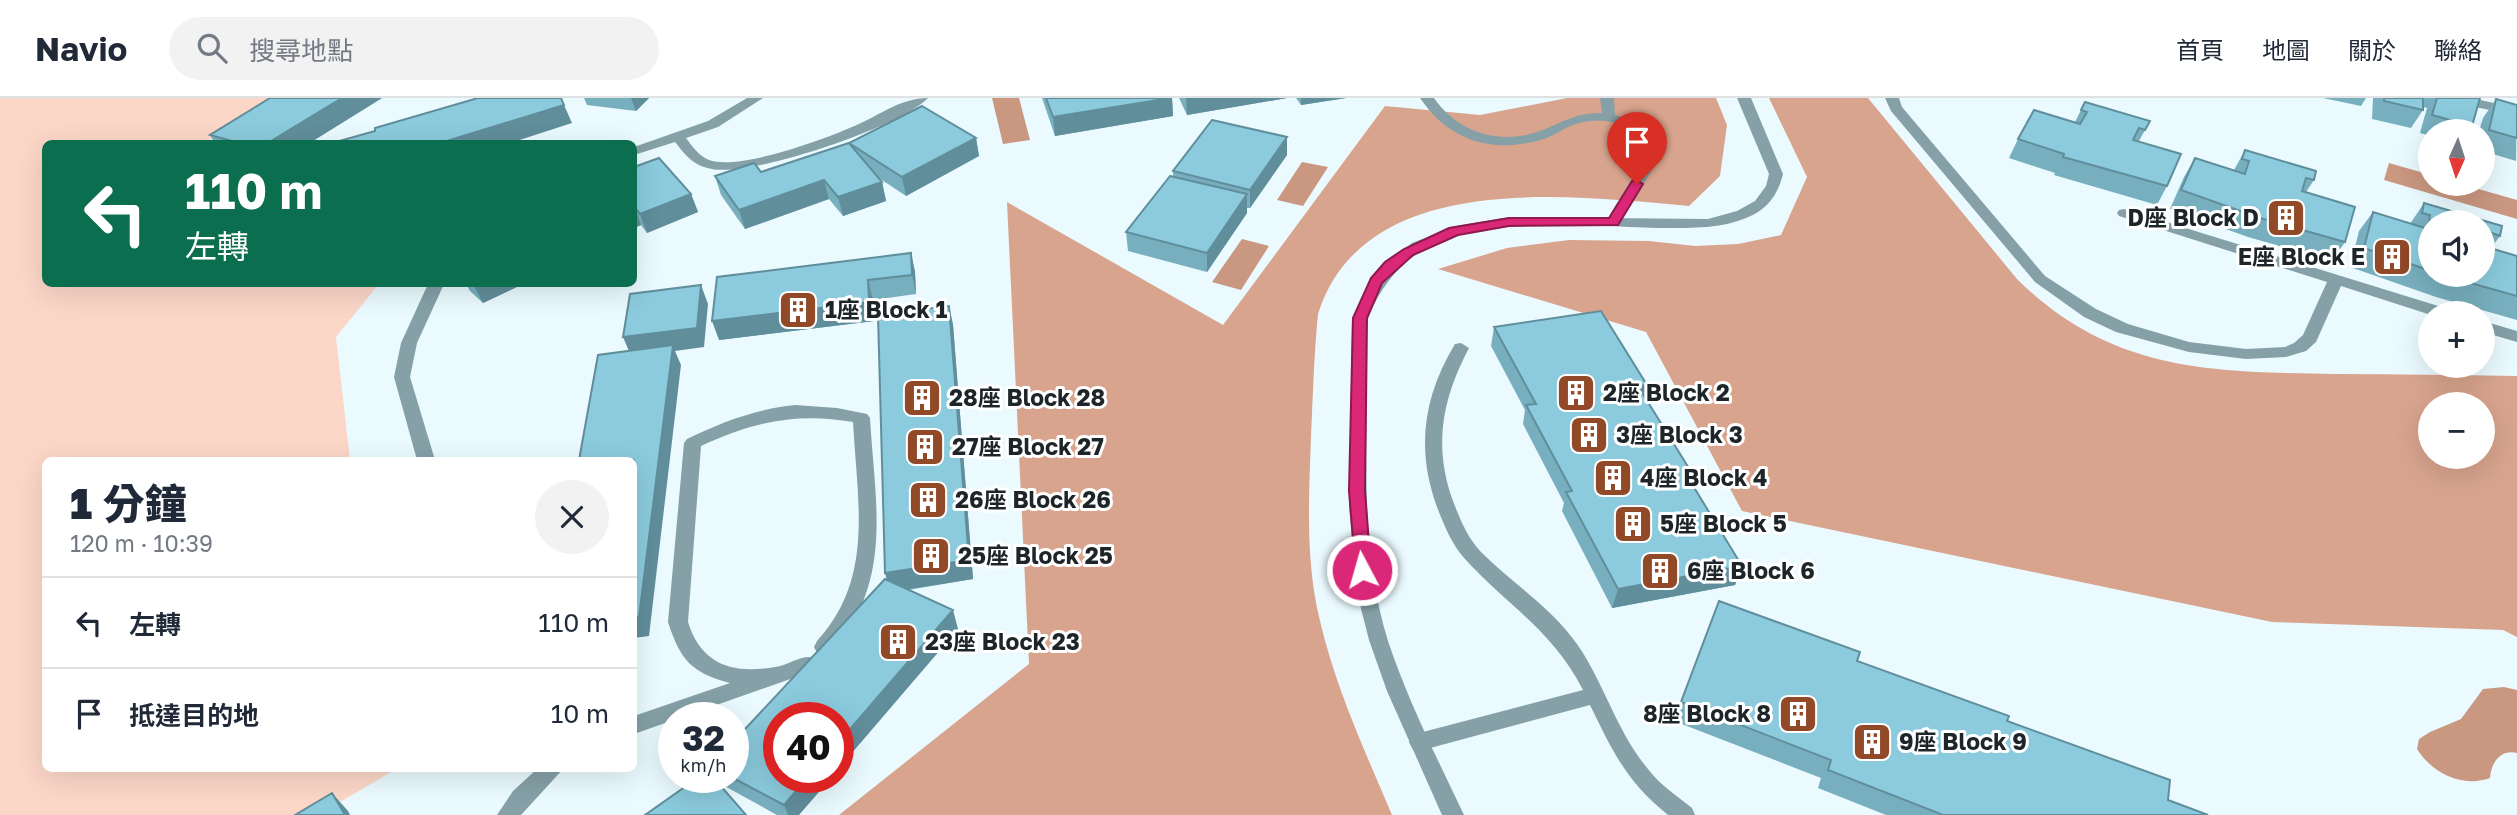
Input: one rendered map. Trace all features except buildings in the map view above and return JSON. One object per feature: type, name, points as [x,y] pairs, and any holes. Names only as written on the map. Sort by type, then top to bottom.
[{"type":"street","points":[[637,150],[713,124],[756,98]]},
{"type":"street","points":[[678,137],[696,159],[706,164],[733,166],[833,141],[878,122],[922,98]]},
{"type":"street","points":[[1427,98],[1441,118],[1453,126],[1485,138],[1525,139],[1542,135],[1578,119],[1609,118],[1636,126],[1651,141],[1653,157],[1613,222]]},
{"type":"street","points":[[1607,98],[1609,118]]},
{"type":"street","points":[[1453,815],[1385,661],[1370,613],[1362,570],[1357,477],[1359,328],[1366,299],[1376,281],[1390,265],[1430,240],[1454,231],[1509,222],[1708,223],[1742,215],[1756,208],[1767,198],[1774,186],[1776,174],[1744,98]]},
{"type":"street","points":[[1892,98],[1905,118],[2040,278],[2090,313],[2122,328],[2189,347],[2246,354],[2286,352],[2300,347],[2310,338],[2336,280]]},
{"type":"street","points":[[2453,98],[2480,101],[2517,112]]},
{"type":"street","points":[[2124,213],[2418,306]]},
{"type":"street","points":[[425,457],[403,390],[402,364],[435,287]]},
{"type":"street","points":[[2495,330],[2517,337]]},
{"type":"street","points":[[1461,348],[1445,374],[1435,403],[1430,434],[1432,462],[1452,523],[1471,553],[1546,622],[1583,669],[1638,774],[1684,815]]},
{"type":"street","points":[[780,695],[833,638],[851,611],[862,582],[866,554],[861,418],[803,409],[750,417],[725,426],[693,443],[678,622],[682,642],[697,661],[720,673],[749,678],[781,674]]},
{"type":"street","points":[[637,724],[809,664]]},
{"type":"street","points":[[1419,742],[1595,695]]},
{"type":"street","points":[[508,815],[521,798],[549,772]]},
{"type":"shaded area","points":[[0,98],[268,98],[209,140],[42,140],[42,287],[377,287],[336,337],[350,457],[42,457],[42,772],[391,772],[318,815],[0,815]]},
{"type":"shaded area","points":[[992,98],[1019,98],[1030,140],[1003,144]]},
{"type":"shaded area","points":[[1567,98],[1716,98],[1727,125],[1720,176],[1689,206],[1588,198],[1532,197],[1476,202],[1424,213],[1379,234],[1342,267],[1318,314],[1309,506],[1315,598],[1343,695],[1392,815],[839,815],[1029,664],[1007,202],[1223,325],[1385,106],[1480,115]]},
{"type":"shaded area","points":[[1769,98],[1868,98],[2017,279],[2053,310],[2089,333],[2126,349],[2165,361],[2246,371],[2418,375],[2418,378],[2517,376],[2517,637],[2503,630],[2272,622],[1742,511],[1646,332],[1438,269],[1507,248],[1569,240],[1649,241],[1695,246],[1738,244],[1781,235],[1807,177]]},
{"type":"shaded area","points":[[1302,162],[1328,167],[1303,206],[1277,200]]},
{"type":"shaded area","points":[[2389,163],[2418,171],[2418,190],[2384,180]]},
{"type":"shaded area","points":[[2496,194],[2517,200],[2517,219],[2495,213],[2495,210],[2439,196]]},
{"type":"shaded area","points":[[1242,239],[1269,246],[1241,290],[1212,282]]},
{"type":"shaded area","points":[[2504,687],[2517,690],[2517,753],[2506,753],[2498,758],[2492,767],[2490,778],[2479,781],[2459,780],[2439,771],[2423,758],[2417,749],[2419,739],[2461,719],[2483,689]]},
{"type":"place","name":"D座 Block D","points":[[2286,218]]},
{"type":"place","name":"E座 Block E","points":[[2392,257]]},
{"type":"place","name":"1座 Block 1","points":[[798,310]]},
{"type":"place","name":"2座 Block 2","points":[[1576,393]]},
{"type":"place","name":"28座 Block 28","points":[[922,398]]},
{"type":"place","name":"3座 Block 3","points":[[1589,435]]},
{"type":"place","name":"27座 Block 27","points":[[925,447]]},
{"type":"place","name":"4座 Block 4","points":[[1613,478]]},
{"type":"place","name":"26座 Block 26","points":[[928,500]]},
{"type":"place","name":"5座 Block 5","points":[[1633,524]]},
{"type":"place","name":"25座 Block 25","points":[[931,556]]},
{"type":"place","name":"6座 Block 6","points":[[1660,571]]},
{"type":"place","name":"23座 Block 23","points":[[898,642]]},
{"type":"place","name":"8座 Block 8","points":[[1798,714]]},
{"type":"place","name":"9座 Block 9","points":[[1872,742]]},
{"type":"route","points":[[1362,570],[1357,491],[1360,318],[1376,281],[1390,265],[1409,252],[1454,231],[1509,222],[1613,222],[1637,184]]}]
